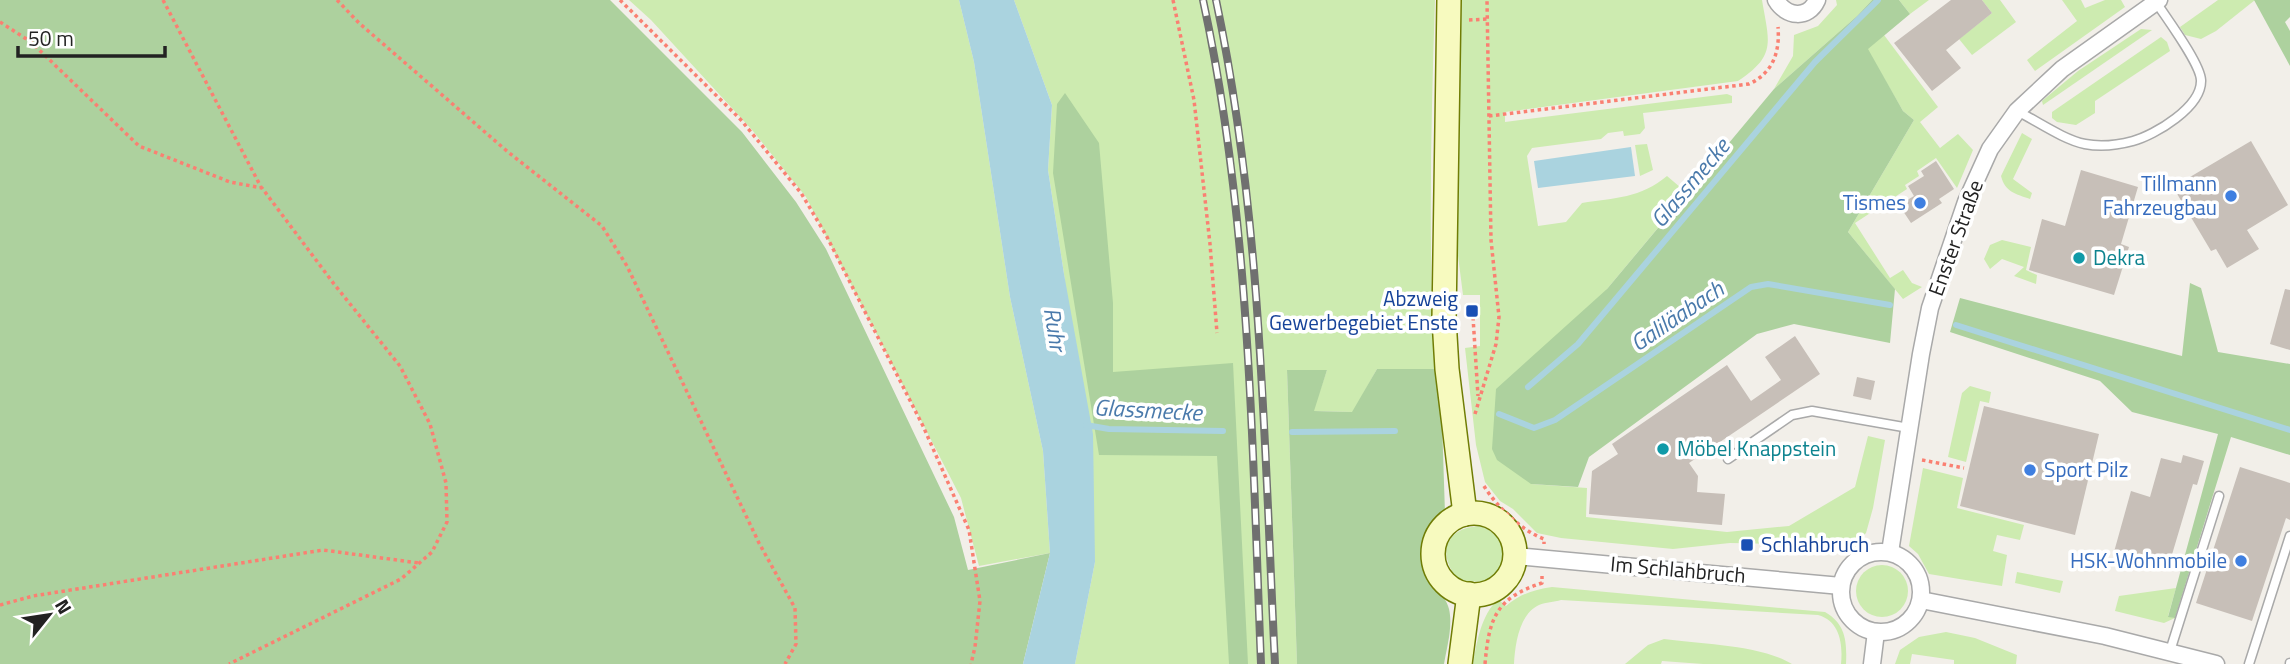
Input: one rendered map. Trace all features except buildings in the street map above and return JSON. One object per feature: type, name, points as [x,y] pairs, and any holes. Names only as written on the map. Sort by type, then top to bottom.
[{"type":"main road","points":[[1449,0],[1444,319],[1447,369],[1465,514]]},
{"type":"main road","points":[[1481,513],[1495,518],[1506,528],[1513,541],[1515,556],[1505,581],[1483,594],[1469,594],[1458,591],[1440,575],[1434,553],[1435,542],[1444,526],[1465,514],[1481,513]]},
{"type":"main road","points":[[1460,664],[1469,594]]},
{"type":"street","points":[[1776,0],[1781,8],[1790,14],[1799,15],[1807,12],[1817,0]]},
{"type":"street","name":"Enster Straße","points":[[1890,552],[1930,308],[1962,214],[1990,149],[2017,111],[2062,69],[2158,1]]},
{"type":"street","points":[[1878,551],[1890,552],[1902,556],[1912,564],[1922,587],[1921,600],[1917,612],[1899,628],[1876,632],[1865,629],[1847,613],[1841,586],[1848,569],[1856,560],[1878,551]]},
{"type":"street","name":"Im Schlahbruch","points":[[1515,556],[1841,586]]},
{"type":"street","points":[[1921,600],[2170,651],[2216,664]]},
{"type":"street","points":[[1872,664],[1876,632]]},
{"type":"lane","points":[[2017,111],[2083,144],[2096,145],[2134,141],[2177,117],[2193,104],[2200,90],[2201,78],[2158,1]]},
{"type":"lane","points":[[1728,459],[1793,415],[1803,412],[1812,411],[1909,429]]},
{"type":"lane","points":[[2170,651],[2219,496]]},
{"type":"lane","points":[[2249,664],[2290,536]]},
{"type":"path","points":[[163,0],[262,188],[400,366],[430,424],[446,483],[447,522],[432,552],[401,579],[229,664]]},
{"type":"path","points":[[337,0],[359,23],[508,152],[602,226],[627,266],[759,543],[795,608],[796,644],[785,664]]},
{"type":"path","points":[[620,0],[741,120],[801,193],[826,235],[923,426],[968,530],[980,601],[971,664]]},
{"type":"path","points":[[1172,0],[1194,100],[1217,333]]},
{"type":"path","points":[[1473,422],[1496,344],[1499,317],[1491,240],[1488,0]]},
{"type":"path","points":[[0,22],[31,42],[139,146],[230,182],[262,188]]},
{"type":"path","points":[[1489,117],[1749,84],[1766,72],[1773,62],[1778,50],[1778,26]]},
{"type":"path","points":[[1473,317],[1478,401]]},
{"type":"path","points":[[1905,458],[1965,468]]},
{"type":"path","points":[[1481,480],[1489,495],[1514,519],[1533,535],[1544,539],[1542,583],[1515,593],[1503,604],[1496,614],[1489,635],[1485,664]]},
{"type":"path","points":[[0,605],[33,596],[323,550],[419,563]]},
{"type":"green space","points":[[0,0],[610,0],[742,132],[796,202],[826,249],[954,517],[968,570],[1050,553],[1023,664],[0,664]]},
{"type":"green space","points":[[629,0],[959,0],[974,62],[1010,297],[1043,451],[1050,553],[979,566],[961,498],[806,197],[753,131],[651,20]]},
{"type":"green space","points":[[1014,0],[1435,0],[1431,231],[1435,369],[1377,369],[1353,412],[1313,411],[1327,370],[1287,370],[1297,664],[1075,664],[1095,562],[1064,274],[1048,170],[1052,105]]},
{"type":"green space","points":[[1458,0],[1762,0],[1768,37],[1765,55],[1751,72],[1738,81],[1505,112],[1505,122],[1727,94],[1732,96],[1732,103],[1643,113],[1645,128],[1640,134],[1624,136],[1623,131],[1608,133],[1601,139],[1532,148],[1527,156],[1538,226],[1566,222],[1582,203],[1637,193],[1667,176],[1687,193],[1607,289],[1531,484],[1587,488],[1586,517],[1727,532],[1789,526],[1855,487],[1868,436],[1885,440],[1866,533],[1854,545],[1827,555],[1779,544],[1730,543],[1673,549],[1561,538],[1537,533],[1513,509],[1500,501],[1485,482],[1476,445],[1465,348],[1480,346],[1480,295],[1463,295],[1456,240]]},
{"type":"green space","points":[[1836,0],[1872,0],[1774,89],[1793,56],[1794,35],[1818,26],[1837,5]]},
{"type":"green space","points":[[1872,0],[1899,0],[1910,14],[1868,49],[1903,111],[1914,120],[1848,232],[1895,289],[1890,343],[1794,324],[1757,334],[1589,457],[1578,487],[1531,484],[1497,460],[1492,449],[1496,389],[1607,289],[1774,89]]},
{"type":"green space","points":[[1899,0],[1929,0],[1910,14]]},
{"type":"green space","points":[[1982,0],[2000,0],[2016,22],[1972,55],[1959,39],[1992,13]]},
{"type":"green space","points":[[2062,0],[2081,0],[2085,8],[2105,0],[2121,0],[2125,7],[2035,71],[2027,60],[2077,21]]},
{"type":"green space","points":[[2218,0],[2255,0],[2216,31],[2201,39],[2185,35],[2180,27]]},
{"type":"green space","points":[[2254,0],[2290,0],[2290,17],[2285,22],[2290,31],[2290,66]]},
{"type":"green space","points":[[2141,29],[2152,30],[2043,105],[2042,101],[2078,71]]},
{"type":"green space","points":[[1884,35],[1938,107],[1920,122],[1940,148],[1958,134],[1973,150],[1957,188],[1936,158],[1917,171],[1919,176],[1905,185],[1907,189],[1855,223],[1890,278],[1903,270],[1912,283],[1922,287],[1903,299],[1848,232],[1914,120],[1903,111],[1867,49]]},
{"type":"green space","points":[[2161,37],[2167,42],[2170,51],[2095,101],[2095,113],[2076,125],[2057,122],[2052,118],[2052,112]]},
{"type":"green space","points":[[1065,93],[1099,143],[1113,303],[1113,372],[1233,363],[1248,664],[1229,664],[1217,456],[1099,455],[1053,173],[1057,104]]},
{"type":"green space","points":[[2022,133],[2032,139],[2013,179],[2032,193],[2030,199],[2008,189],[2001,176]]},
{"type":"green space","points":[[1647,144],[1653,170],[1640,176],[1635,145]]},
{"type":"green space","points":[[2002,240],[2031,247],[2026,270],[2037,275],[2036,284],[2014,276],[2024,267],[2002,259],[1990,269],[1984,259],[1990,245]]},
{"type":"green space","points":[[2190,283],[2201,288],[2218,352],[2290,364],[2290,455],[2231,437],[2175,618],[2168,617],[2218,434],[2132,412],[2100,381],[1950,332],[1960,298],[2182,356]]},
{"type":"green space","points":[[1377,369],[1435,369],[1442,422],[1445,513],[1425,539],[1423,555],[1429,573],[1449,609],[1450,629],[1444,664],[1297,664],[1287,370],[1327,370],[1314,411],[1352,412]]},
{"type":"green space","points":[[1970,386],[1991,392],[1989,403],[1980,401],[1966,462],[1948,457],[1962,393]]},
{"type":"green space","points":[[1923,468],[1963,478],[1957,508],[2024,525],[2020,540],[1997,535],[1993,551],[2007,555],[2002,586],[1929,574],[1918,554],[1909,546]]},
{"type":"green space","points":[[1480,526],[1495,535],[1502,546],[1502,559],[1497,576],[1485,582],[1459,581],[1448,562],[1447,544],[1458,532]]},
{"type":"green space","points":[[1882,565],[1901,572],[1908,591],[1901,610],[1882,617],[1863,610],[1856,591],[1863,572]]},
{"type":"green space","points":[[2017,572],[2063,581],[2060,593],[2015,583]]},
{"type":"green space","points":[[1552,587],[1825,612],[1837,622],[1844,634],[1846,664],[1841,664],[1840,641],[1835,628],[1831,622],[1818,615],[1561,600],[1539,605],[1527,615],[1517,639],[1514,664],[1473,664],[1484,621],[1498,599],[1506,606],[1527,593]]},
{"type":"green space","points":[[2176,588],[2168,616],[2175,618],[2164,623],[2115,611],[2119,596]]},
{"type":"green space","points":[[1946,632],[1975,638],[2017,655],[2016,664],[1954,664],[1954,660],[1912,654],[1910,664],[1895,664],[1900,650],[1919,637]]},
{"type":"green space","points":[[1664,639],[1748,649],[1792,664],[1662,661],[1661,664],[1625,664],[1648,645]]},
{"type":"water","name":"Ruhr","points":[[959,0],[1014,0],[1052,105],[1048,170],[1093,434],[1095,562],[1075,664],[1023,664],[1050,553],[1043,451],[1010,297],[974,62]]},
{"type":"water","points":[[1631,147],[1635,176],[1538,188],[1534,161]]},
{"type":"waterway","name":"Glassmecke","points":[[1528,387],[1578,344],[1815,62],[1878,0]]},
{"type":"waterway","name":"Galiläabach","points":[[1499,414],[1534,428],[1555,420],[1751,287],[1768,284],[1890,305]]},
{"type":"waterway","name":"Galiläabach","points":[[1956,325],[2290,430]]},
{"type":"waterway","name":"Glassmecke","points":[[1086,425],[1109,429],[1223,431]]},
{"type":"waterway","name":"Glassmecke","points":[[1292,432],[1395,431]]},
{"type":"railway","points":[[1203,0],[1219,82],[1240,247],[1251,414],[1261,664]]},
{"type":"railway","points":[[1216,0],[1231,82],[1252,248],[1264,414],[1275,664]]},
{"type":"place","name":"Tillmann Fahrzeugbau","points":[[2231,196]]},
{"type":"place","name":"Tismes","points":[[1920,203]]},
{"type":"place","name":"Dekra","points":[[2079,258]]},
{"type":"place","name":"Abzweig Gewerbegebiet Enste","points":[[1472,311]]},
{"type":"place","name":"Möbel Knappstein","points":[[1663,449]]},
{"type":"place","name":"Sport Pilz","points":[[2030,470]]},
{"type":"place","name":"Schlahbruch","points":[[1747,545]]},
{"type":"place","name":"HSK-Wohnmobile","points":[[2241,561]]}]
